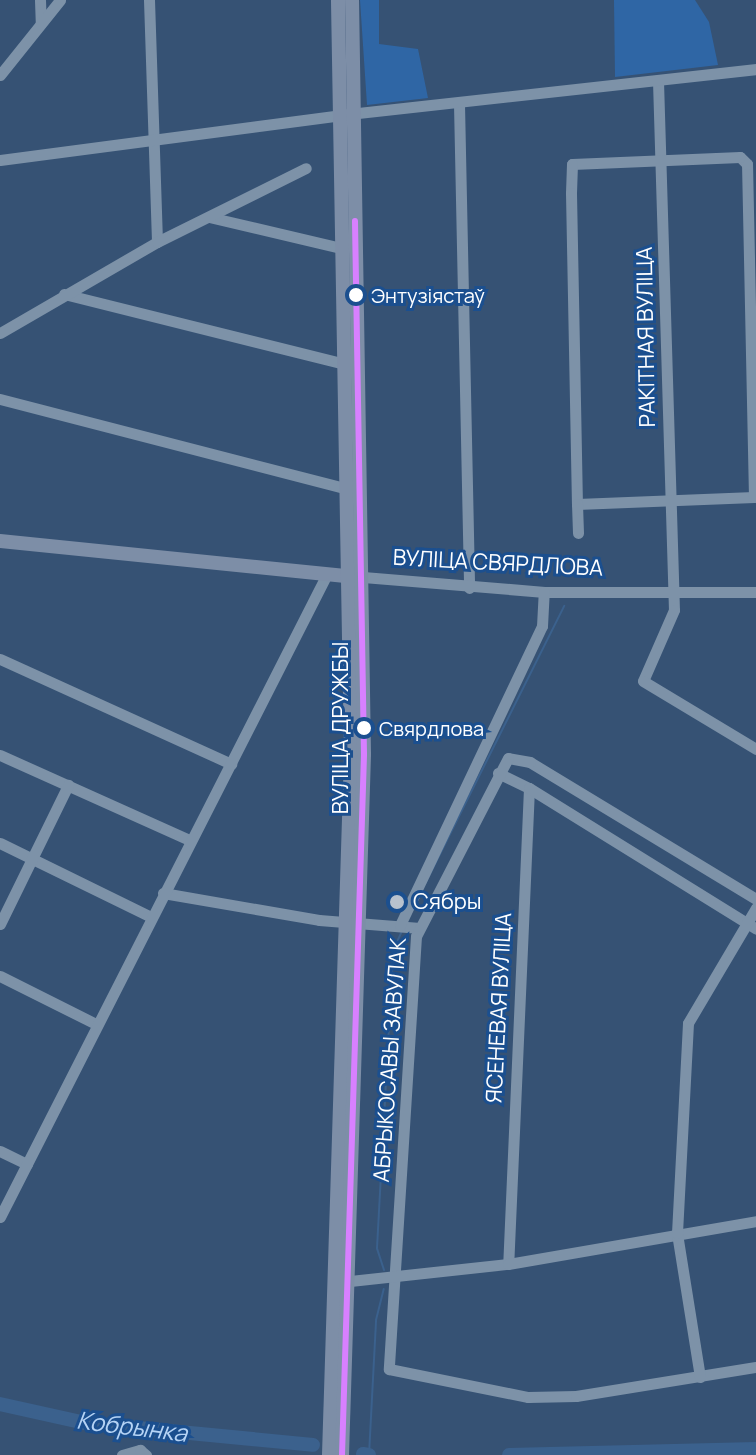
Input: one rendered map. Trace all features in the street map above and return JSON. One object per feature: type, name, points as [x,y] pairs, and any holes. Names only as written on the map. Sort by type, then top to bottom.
[{"type":"main road","name":"ВУЛІЦА ДРУЖБЫ","points":[[330,1452],[358,1005],[355,923],[363,577],[347,114],[338,0]]},
{"type":"main road","name":"ВУЛІЦА ДРУЖБЫ","points":[[342,1455],[343,1282],[339,1203],[355,923],[350,838],[341,248],[352,0]]},
{"type":"main road","points":[[347,489],[354,569],[363,577]]},
{"type":"main road","name":"ВУЛІЦА СВЯРДЛОВА","points":[[0,541],[363,577]]},
{"type":"main road","points":[[347,576],[356,585],[362,658]]},
{"type":"street","points":[[40,0],[41,24]]},
{"type":"street","points":[[0,75],[60,0]]},
{"type":"street","points":[[149,0],[157,242]]},
{"type":"street","points":[[0,160],[347,114],[756,69]]},
{"type":"street","name":"РАКІТНАЯ ВУЛІЦА","points":[[658,81],[674,610],[643,681],[756,749]]},
{"type":"street","points":[[459,104],[469,588]]},
{"type":"street","points":[[577,504],[754,497],[748,180],[747,164],[740,157],[575,163],[571,168],[577,504],[578,533]]},
{"type":"street","points":[[0,333],[157,242],[306,168]]},
{"type":"street","points":[[209,216],[341,248]]},
{"type":"street","points":[[64,294],[345,364]]},
{"type":"street","points":[[0,399],[347,489]]},
{"type":"street","points":[[0,1217],[189,840],[327,574]]},
{"type":"street","name":"ВУЛІЦА СВЯРДЛОВА","points":[[363,577],[544,592],[756,592]]},
{"type":"street","name":"АБРЫКОСАВЫ ЗАВУЛАК","points":[[400,925],[542,626],[544,592]]},
{"type":"street","points":[[0,659],[231,764]]},
{"type":"street","points":[[0,755],[189,840]]},
{"type":"street","points":[[751,926],[529,788],[498,773],[508,758],[530,762],[756,899]]},
{"type":"street","name":"АБРЫКОСАВЫ ЗАВУЛАК","points":[[498,773],[420,928],[389,1369],[528,1397],[576,1396],[700,1377]]},
{"type":"street","points":[[0,924],[68,785]]},
{"type":"street","name":"ЯСЕНЕВАЯ ВУЛІЦА","points":[[508,1264],[529,788]]},
{"type":"street","points":[[0,843],[151,917]]},
{"type":"street","points":[[163,893],[355,923],[420,928]]},
{"type":"street","points":[[756,908],[751,926],[688,1023],[677,1233],[700,1377],[756,1367]]},
{"type":"street","points":[[0,976],[96,1024]]},
{"type":"street","points":[[0,1151],[27,1164]]},
{"type":"street","points":[[343,1282],[395,1279],[508,1264],[756,1221]]},
{"type":"street","points":[[122,1455],[134,1450],[146,1455]]},
{"type":"shaded area","points":[[360,0],[379,0],[379,44],[418,49],[428,98],[367,105]]},
{"type":"shaded area","points":[[614,0],[695,0],[709,22],[718,65],[615,77]]},
{"type":"waterway","points":[[425,884],[564,606]]},
{"type":"waterway","points":[[384,1270],[377,1248],[393,951],[402,931]]},
{"type":"waterway","points":[[369,1455],[376,1320],[384,1289]]},
{"type":"waterway","name":"Кобрынка","points":[[0,1404],[86,1423],[313,1445]]},
{"type":"waterway","name":"Кобрынка","points":[[509,1455],[756,1449]]},
{"type":"waterway","name":"Кобрынка","points":[[363,1454],[369,1455]]},
{"type":"transit line","points":[[342,1455],[364,754],[355,221]]},
{"type":"place","name":"Энтузіястаў","points":[[356,295]]},
{"type":"place","name":"Свярдлова","points":[[364,728]]},
{"type":"place","name":"Сябры","points":[[397,902]]}]
